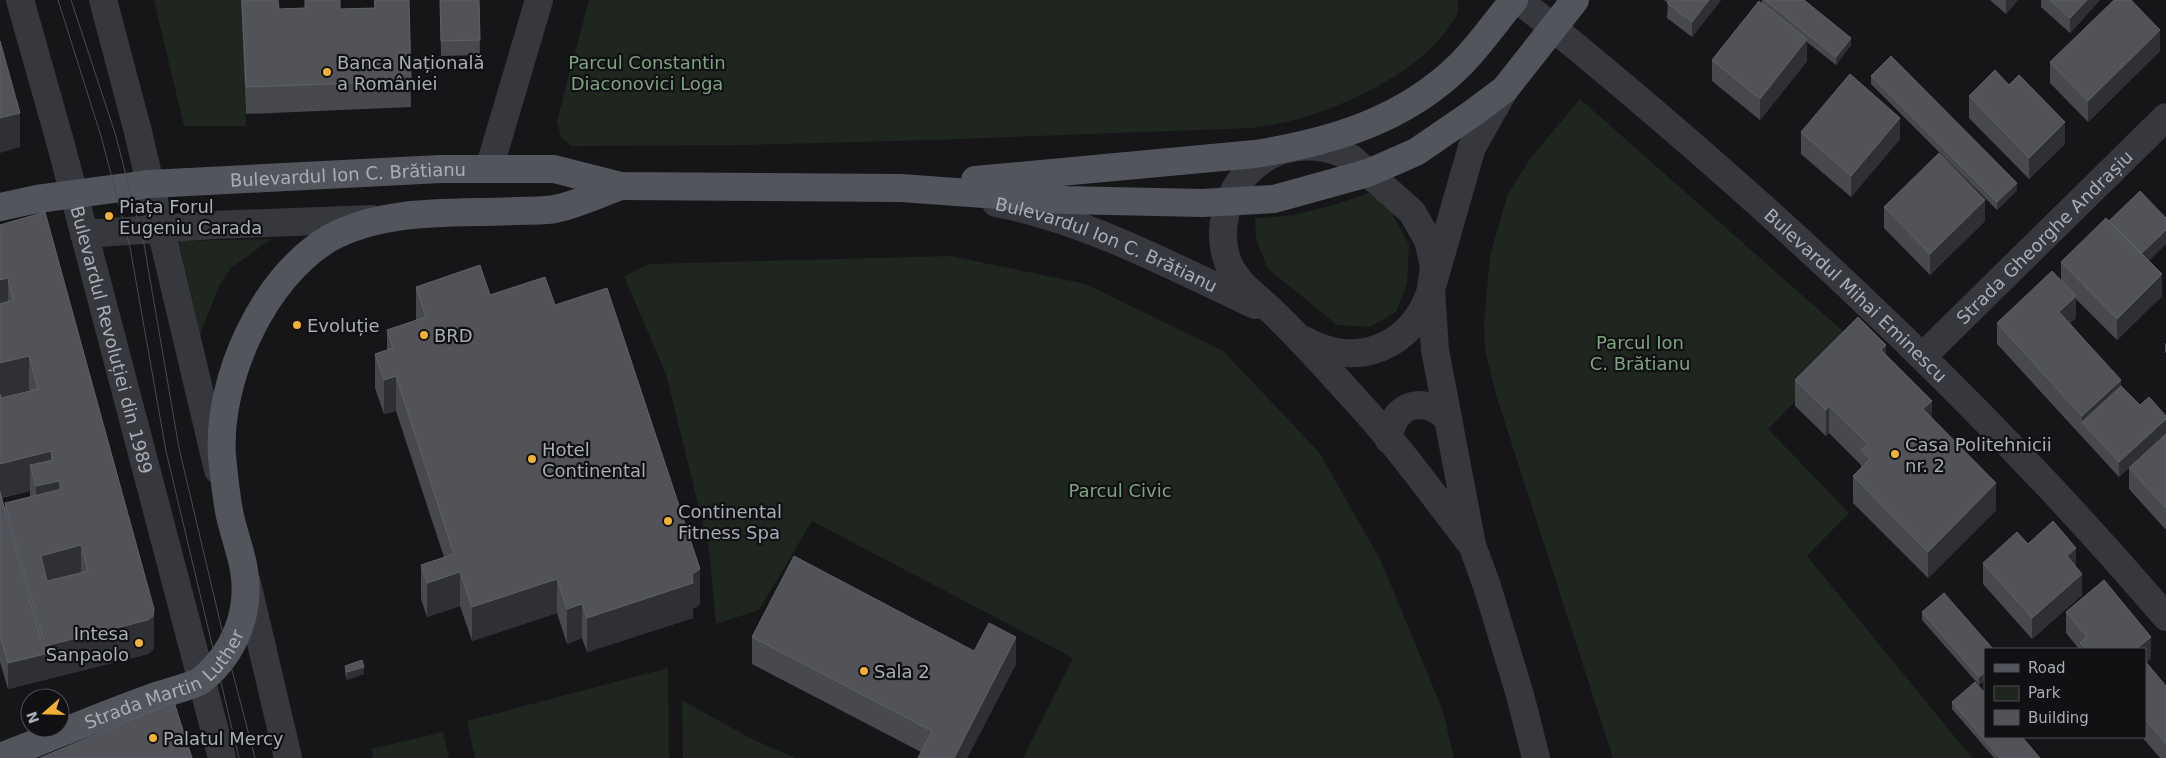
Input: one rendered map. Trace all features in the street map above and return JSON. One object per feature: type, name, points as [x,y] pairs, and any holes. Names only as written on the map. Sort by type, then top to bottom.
[{"type":"main road","name":"Bulevardul Ion C. Brătianu","points":[[901,188],[1240,156],[1291,148],[1368,125],[1396,113],[1423,96],[1461,64],[1514,0]]},
{"type":"main road","name":"Bulevardul Ion C. Brătianu","points":[[0,207],[37,199],[150,184],[440,169],[554,169],[621,186],[901,188],[1065,200],[1228,203],[1274,199],[1368,173],[1416,152],[1473,113],[1505,88],[1575,0]]},
{"type":"main road","name":"Bulevardul Ion C. Brătianu","points":[[230,515],[222,455],[224,418],[234,369],[262,306],[299,262],[321,245],[356,225],[388,218],[558,209],[621,186]]},
{"type":"main road","points":[[230,515],[244,569]]},
{"type":"main road","name":"Strada Martin Luther","points":[[0,757],[148,698],[201,680],[227,651],[239,630],[245,606],[244,569]]},
{"type":"street","name":"Bulevardul Revoluției din 1989","points":[[20,0],[74,194],[222,758]]},
{"type":"street","points":[[103,0],[150,184],[192,366],[230,515]]},
{"type":"street","points":[[490,169],[539,0]]},
{"type":"street","name":"Bulevardul Mihai Eminescu","points":[[1520,0],[1689,141],[1798,239],[1923,356],[2051,489],[2166,617]]},
{"type":"street","name":"Bulevardul Ion C. Brătianu","points":[[1431,290],[1472,148],[1505,88]]},
{"type":"street","name":"Strada Gheorghe Andrașiu","points":[[1923,356],[2166,117]]},
{"type":"street","name":"Bulevardul Ion C. Brătianu","points":[[1472,545],[1355,398],[1276,314],[1242,284],[1230,265],[1223,236],[1225,212],[1228,203],[1238,183],[1253,167],[1271,155],[1291,148],[1310,146],[1341,152],[1407,206],[1422,226],[1433,257],[1434,276],[1431,290],[1434,350],[1472,545],[1498,622],[1536,758]]},
{"type":"street","name":"Bulevardul Ion C. Brătianu","points":[[901,188],[957,194],[1014,206],[1067,222],[1138,250],[1276,314]]},
{"type":"street","name":"Bulevardul Ion C. Brătianu","points":[[84,234],[388,218]]},
{"type":"street","points":[[1276,314],[1303,340],[1317,347],[1343,354],[1364,353],[1390,343],[1409,329],[1423,312],[1431,290]]},
{"type":"street","points":[[1389,440],[1390,426],[1395,417],[1413,406],[1432,406],[1448,419]]},
{"type":"street","points":[[244,569],[288,758]]},
{"type":"green space","points":[[154,0],[241,0],[246,126],[184,126]]},
{"type":"green space","name":"Parcul Constantin Diaconovici Loga","points":[[589,0],[1457,0],[1458,8],[1455,18],[1436,43],[1404,70],[1385,82],[1327,110],[1294,120],[1252,128],[743,145],[571,146],[561,137],[557,121]]},
{"type":"green space","name":"Parcul Ion C. Brătianu","points":[[1580,99],[1854,341],[1768,429],[1849,513],[1807,556],[1972,758],[1613,758],[1497,398],[1485,350],[1484,325],[1490,255],[1508,194],[1530,159]]},
{"type":"green space","points":[[1369,193],[1391,212],[1409,245],[1407,284],[1396,312],[1370,327],[1337,325],[1268,269],[1256,239],[1255,218],[1299,214]]},
{"type":"green space","points":[[271,239],[231,268],[219,286],[200,334],[179,241]]},
{"type":"green space","name":"Parcul Civic","points":[[951,256],[1086,284],[1223,351],[1319,452],[1381,561],[1443,711],[1454,758],[1023,758],[1073,658],[812,521],[759,610],[716,624],[709,549],[666,374],[624,276],[649,264]]},
{"type":"green space","points":[[668,668],[669,758],[475,758],[467,721]]},
{"type":"green space","points":[[682,700],[748,737],[795,758],[683,758]]},
{"type":"green space","points":[[443,732],[449,758],[373,758],[371,749]]},
{"type":"building","name":"Banca Națională a României","points":[[242,0],[278,0],[279,9],[305,8],[305,0],[340,0],[340,9],[375,8],[375,0],[409,0],[411,81],[246,87]]},
{"type":"building","points":[[440,0],[479,0],[480,40],[441,41]]},
{"type":"building","points":[[1670,0],[1709,0],[1692,22],[1667,3]]},
{"type":"building","points":[[1765,0],[1804,0],[1851,38],[1836,57]]},
{"type":"building","points":[[2050,0],[2087,0],[2070,18]]},
{"type":"building","points":[[2114,0],[2131,0],[2160,30],[2088,101],[2050,62]]},
{"type":"building","points":[[1759,1],[1807,39],[1760,99],[1712,60]]},
{"type":"building","points":[[0,41],[20,113],[0,118]]},
{"type":"building","points":[[1891,56],[2017,183],[1997,202],[1871,76]]},
{"type":"building","points":[[1995,70],[2009,85],[2019,75],[2065,122],[2029,158],[1969,96]]},
{"type":"building","points":[[1850,74],[1900,118],[1851,176],[1801,132]]},
{"type":"building","points":[[1939,153],[1985,200],[1930,254],[1884,207]]},
{"type":"building","points":[[2140,191],[2166,218],[2166,230],[2141,254],[2109,221]]},
{"type":"building","points":[[45,212],[154,609],[153,616],[148,620],[45,646],[5,503],[62,489],[59,481],[36,486],[30,465],[53,460],[51,451],[0,464],[0,394],[1,398],[38,389],[29,356],[0,363],[0,304],[13,300],[8,278],[0,280],[0,225]],"holes":[[[81,545],[88,571],[47,581],[41,556]]]},
{"type":"building","points":[[2106,218],[2162,274],[2117,319],[2061,262]]},
{"type":"building","name":"Hotel Continental","points":[[480,265],[490,295],[545,277],[555,305],[607,288],[700,569],[692,574],[693,583],[587,618],[582,604],[567,609],[557,579],[472,607],[460,572],[427,583],[421,565],[454,554],[396,376],[384,380],[375,354],[393,348],[387,330],[426,317],[416,287]]},
{"type":"building","points":[[2052,271],[2076,296],[2059,312],[2121,380],[2082,416],[1997,323]]},
{"type":"building","name":"Casa Politehnicii nr. 2","points":[[1858,317],[1886,345],[1881,350],[1932,401],[1923,409],[1996,483],[1928,552],[1853,476],[1870,459],[1861,450],[1868,444],[1829,406],[1826,410],[1795,380]]},
{"type":"building","points":[[2121,386],[2140,405],[2149,397],[2166,416],[2166,419],[2119,462],[2082,422]]},
{"type":"building","points":[[2166,434],[2166,508],[2129,468]]},
{"type":"building","points":[[0,492],[45,654],[8,663],[0,635]]},
{"type":"building","points":[[2053,521],[2076,548],[2067,556],[2082,574],[2032,618],[1983,563],[2017,532],[2028,544]]},
{"type":"building","name":"Sala 2","points":[[794,556],[974,651],[989,623],[1016,637],[954,758],[918,758],[932,731],[752,637]]},
{"type":"building","points":[[2104,580],[2151,637],[2137,648],[2085,648],[2080,643],[2087,637],[2066,612]]},
{"type":"building","points":[[1944,593],[1992,648],[1984,648],[1984,673],[1979,677],[1922,612]]},
{"type":"building","points":[[362,660],[364,667],[347,672],[345,666]]},
{"type":"building","points":[[2146,662],[2166,686],[2166,744],[2146,720]]},
{"type":"building","points":[[1975,682],[1984,692],[1984,738],[2023,738],[2040,758],[2000,758],[1952,702]]},
{"type":"building","points":[[174,702],[192,758],[40,758]]},
{"type":"tram line","points":[[58,0],[101,136],[130,247],[166,451],[239,758]]},
{"type":"tram line","points":[[71,0],[115,133],[144,244],[179,448],[227,651],[255,758]]},
{"type":"place","name":"Banca Națională a României","points":[[327,72]]},
{"type":"place","name":"Piața Forul Eugeniu Carada","points":[[109,216]]},
{"type":"place","name":"Evoluție","points":[[297,325]]},
{"type":"place","name":"BRD","points":[[424,335]]},
{"type":"place","name":"Casa Politehnicii nr. 2","points":[[1895,454]]},
{"type":"place","name":"Hotel Continental","points":[[532,459]]},
{"type":"place","name":"Continental Fitness Spa","points":[[668,521]]},
{"type":"place","name":"Intesa Sanpaolo","points":[[139,643]]},
{"type":"place","name":"Sala 2","points":[[864,671]]},
{"type":"place","name":"Palatul Mercy","points":[[153,738]]}]
